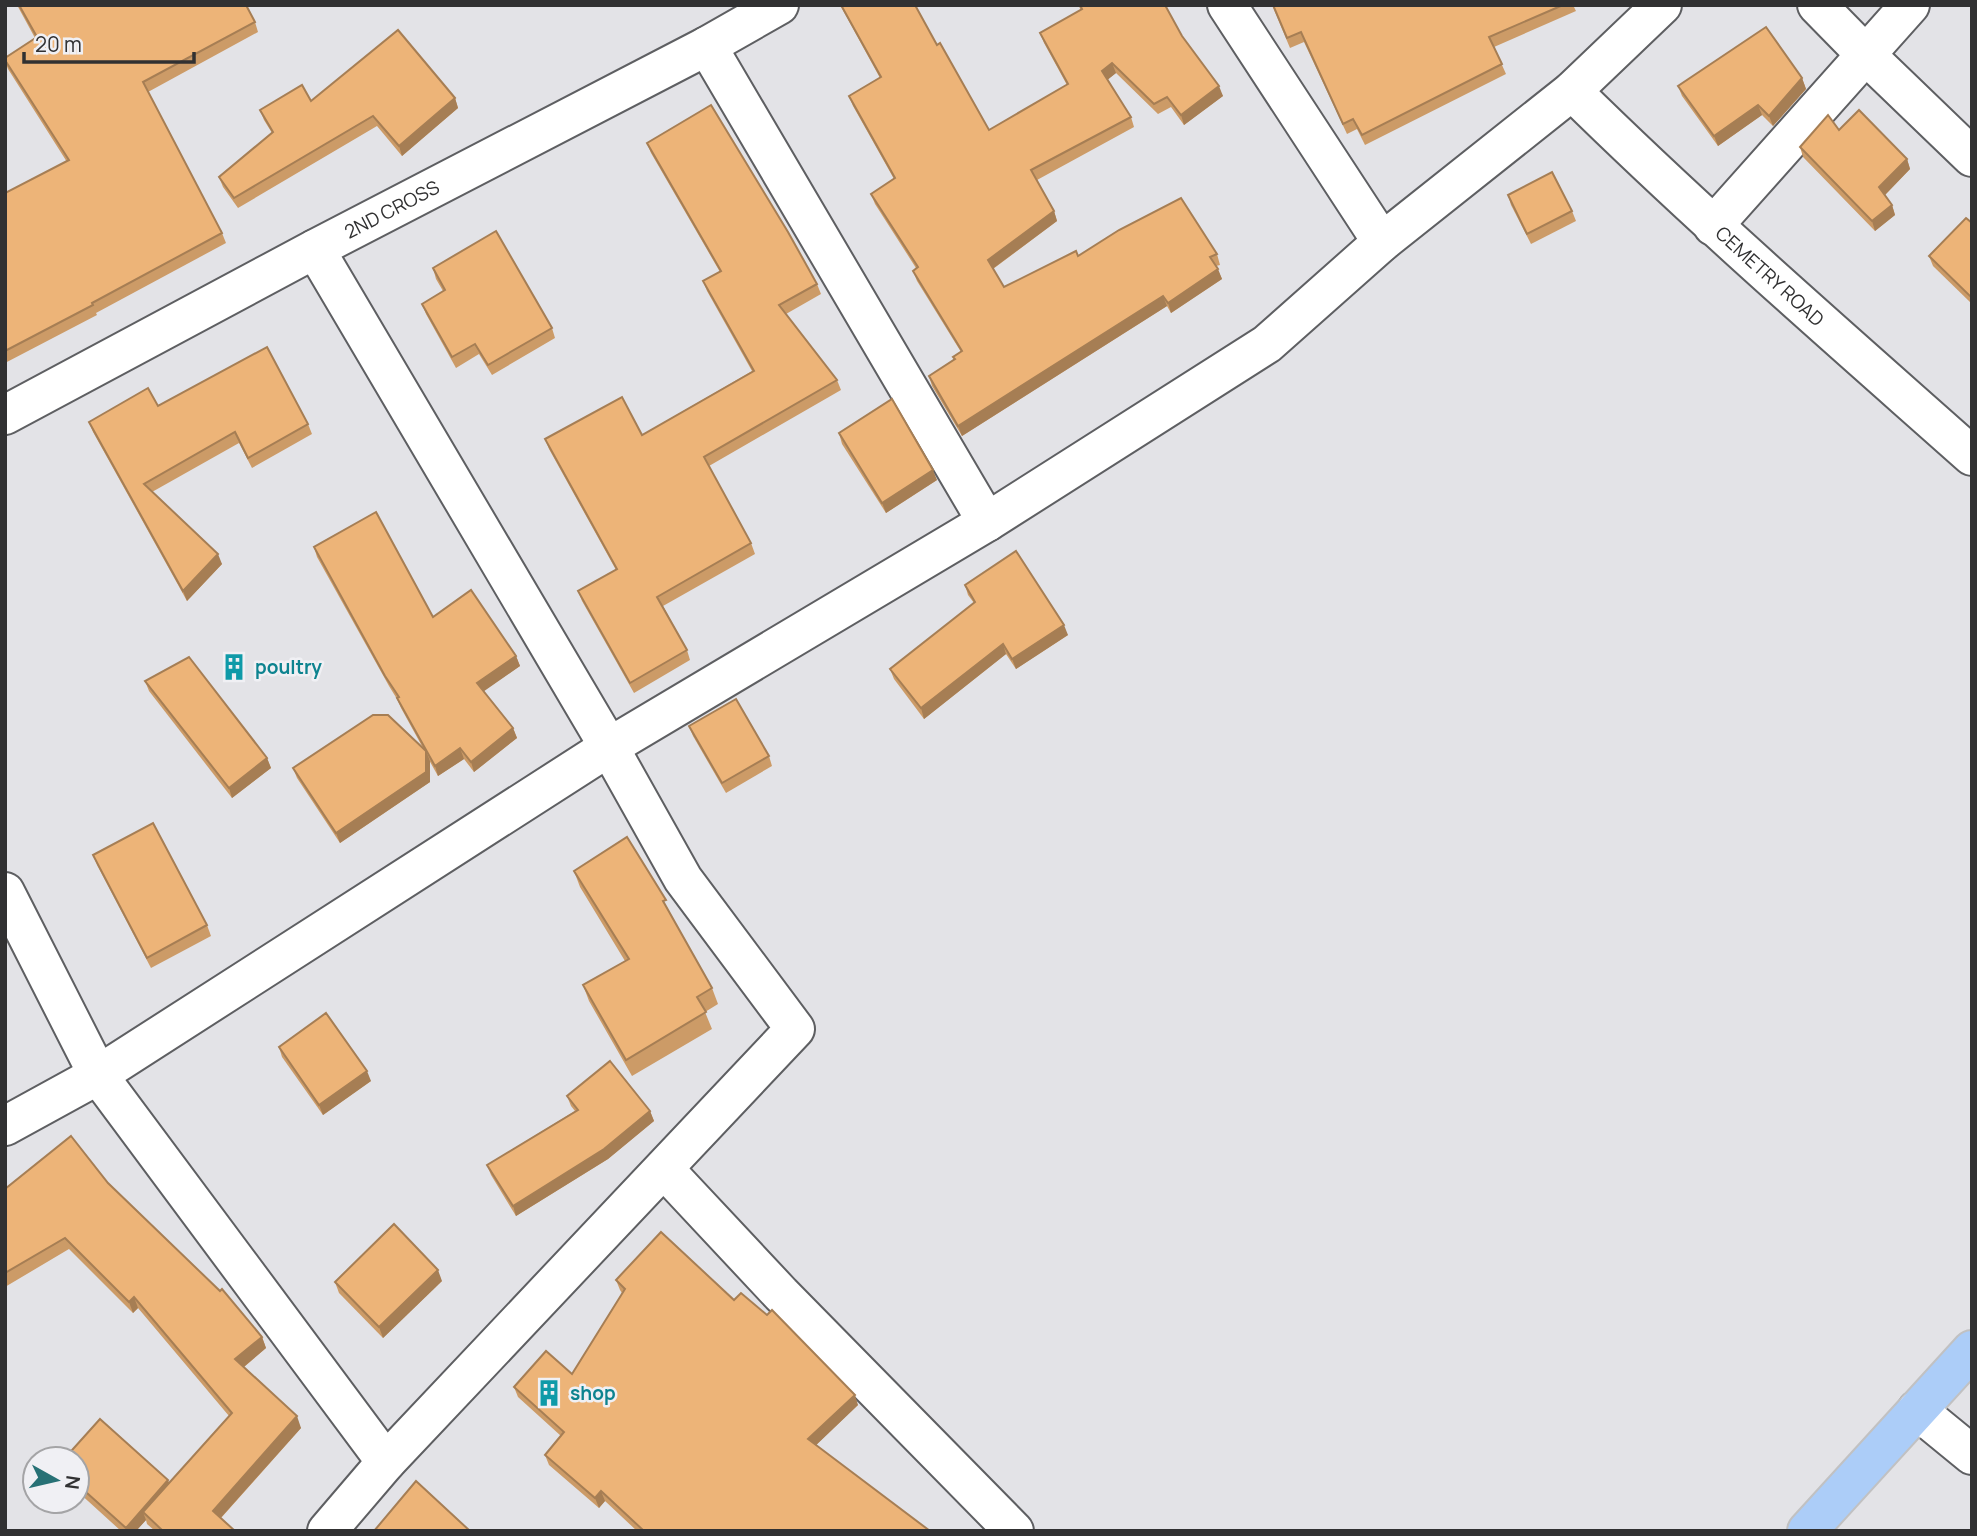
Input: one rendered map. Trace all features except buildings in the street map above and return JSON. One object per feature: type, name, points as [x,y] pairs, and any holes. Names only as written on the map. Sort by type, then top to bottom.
[{"type":"main road","points":[[1807,1531],[1972,1350]]},
{"type":"street","name":"2ND CROSS","points":[[5,415],[315,249],[708,46],[779,5]]},
{"type":"street","points":[[1227,5],[1382,242]]},
{"type":"street","points":[[5,1126],[98,1075],[609,747],[987,522],[1267,344],[1382,242],[1572,92],[1662,5]]},
{"type":"street","points":[[1817,5],[1972,157]]},
{"type":"street","points":[[1713,226],[1910,5]]},
{"type":"street","points":[[708,46],[987,522]]},
{"type":"street","name":"CEMETRY ROAD","points":[[1572,92],[1713,226],[1972,456]]},
{"type":"street","points":[[315,249],[609,747],[682,879],[795,1029],[386,1462],[327,1531]]},
{"type":"street","points":[[5,892],[98,1075],[386,1462]]},
{"type":"street","points":[[664,1169],[790,1304],[1014,1531]]},
{"type":"street","points":[[1917,1410],[1972,1455]]},
{"type":"place","name":"poultry","points":[[234,667]]},
{"type":"place","name":"shop","points":[[549,1393]]}]
